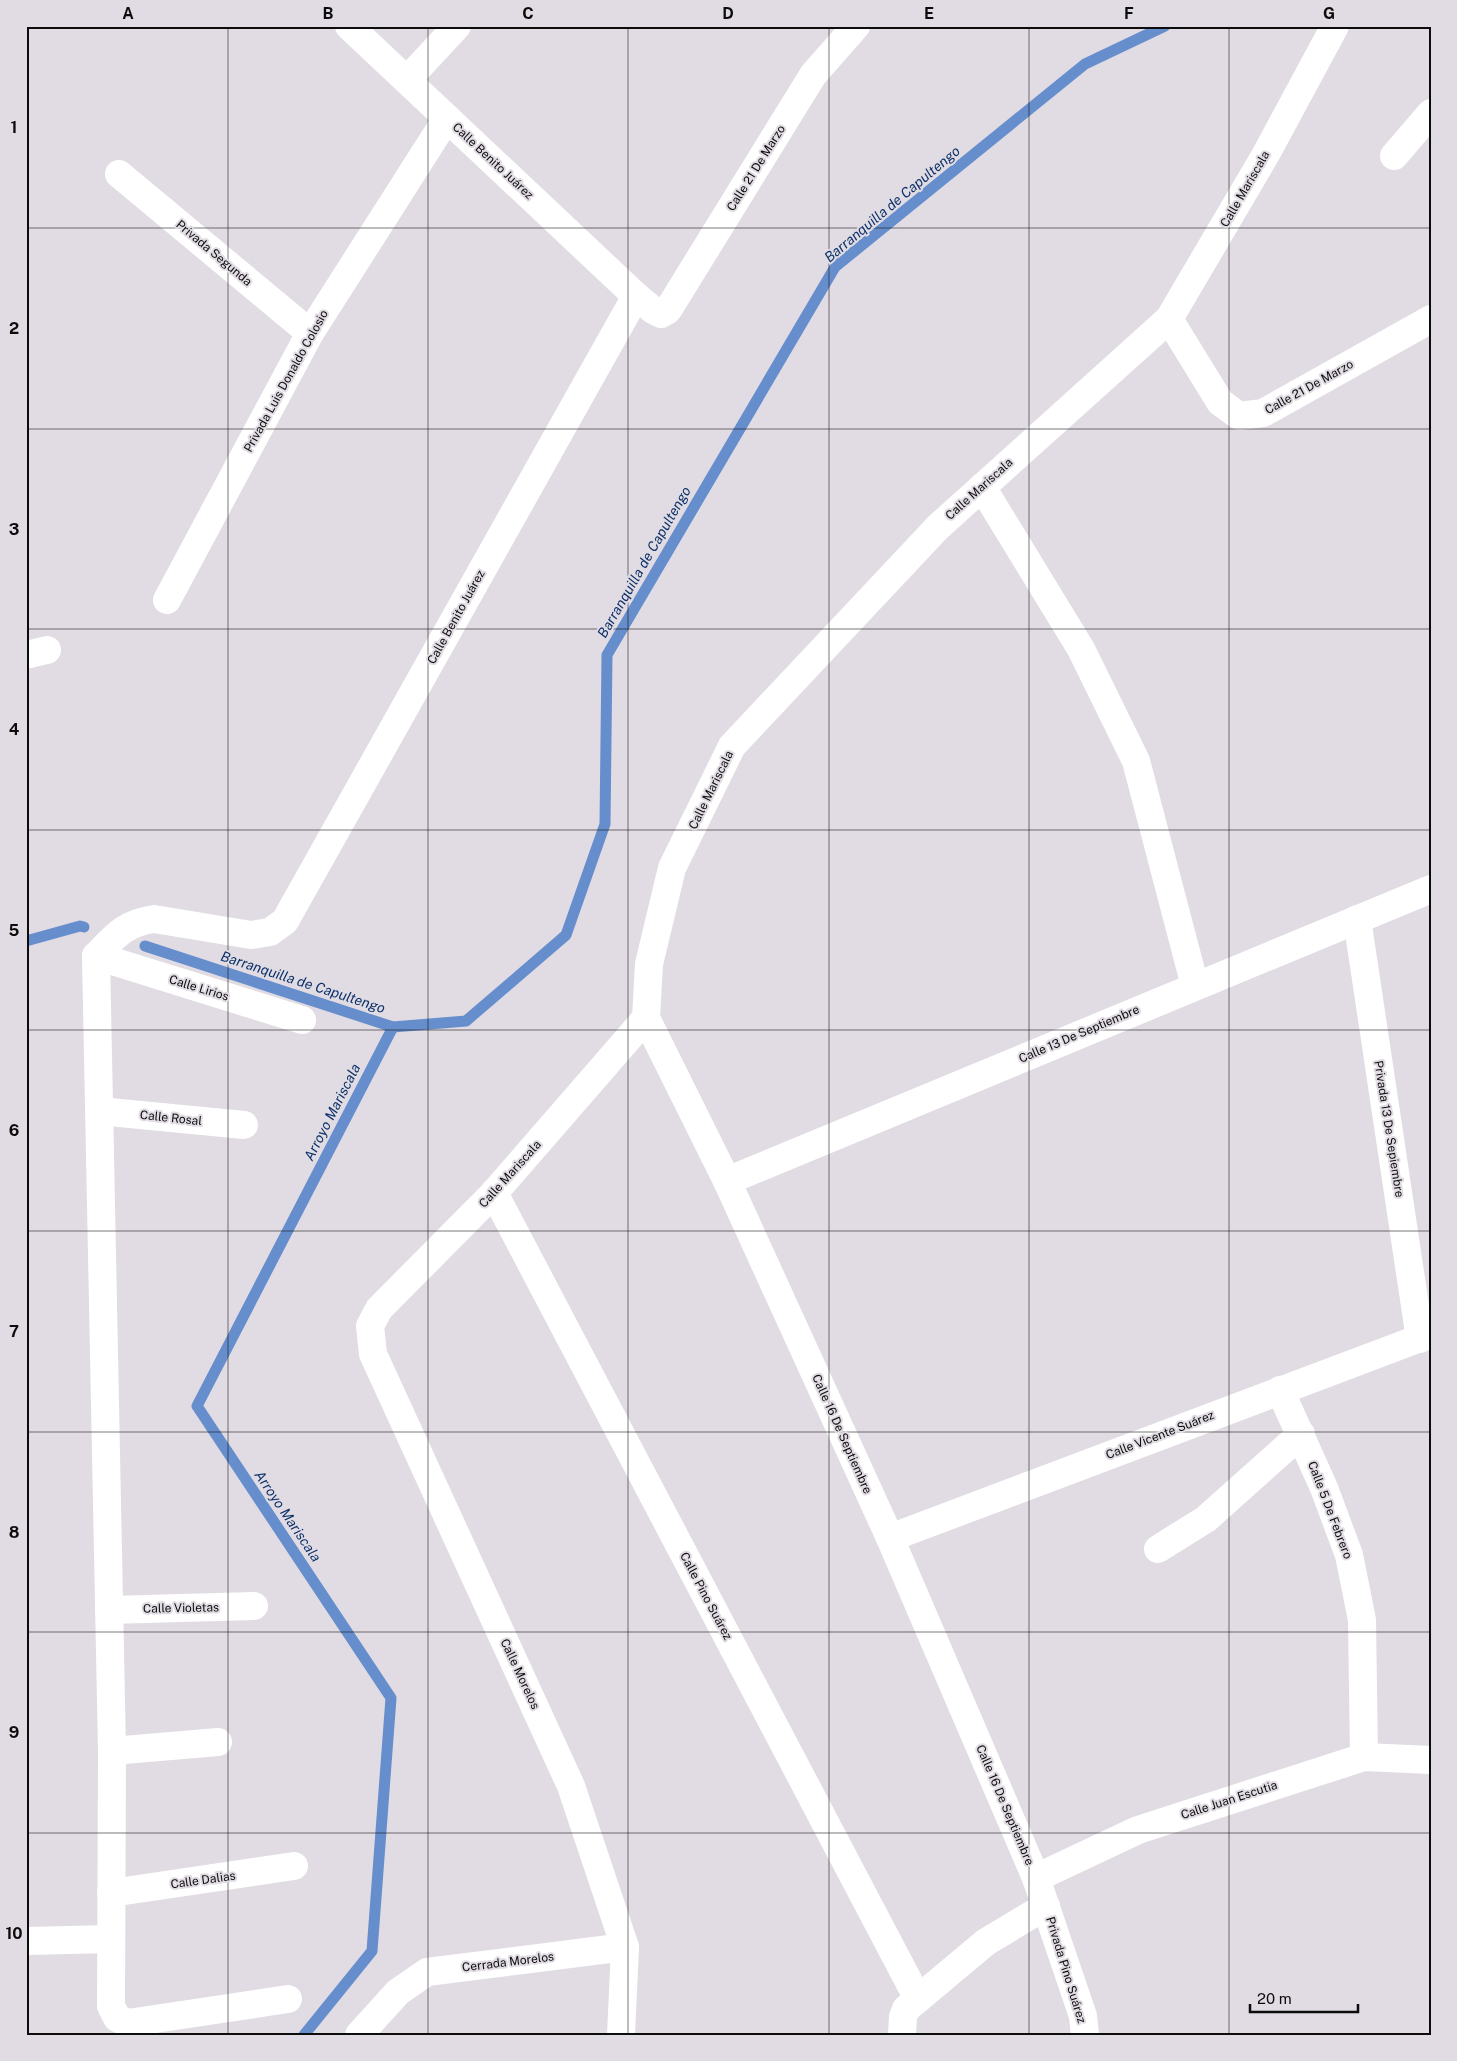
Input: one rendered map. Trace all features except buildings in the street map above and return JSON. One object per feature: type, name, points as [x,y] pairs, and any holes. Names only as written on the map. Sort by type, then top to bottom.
[{"type":"street","name":"Calle Benito Juárez","points":[[349,26],[636,296],[661,314]]},
{"type":"street","points":[[407,80],[457,26]]},
{"type":"street","name":"Calle 21 De Marzo","points":[[661,314],[668,310],[813,75],[856,26]]},
{"type":"street","name":"Calle Mariscala","points":[[649,964],[672,868],[732,746],[938,527],[1169,319],[1266,154],[1335,26]]},
{"type":"street","points":[[1394,156],[1431,114]]},
{"type":"street","name":"Privada Luis Donaldo Colosio","points":[[167,600],[310,333],[447,118]]},
{"type":"street","name":"Privada Segunda","points":[[119,174],[310,333]]},
{"type":"street","name":"Calle Benito Juárez","points":[[96,956],[120,931],[138,921],[154,919],[251,935],[270,932],[285,921],[636,296]]},
{"type":"street","name":"Calle 21 De Marzo","points":[[1169,319],[1220,402],[1239,416],[1263,413],[1431,319]]},
{"type":"street","points":[[982,487],[1082,649],[1136,762],[1195,986]]},
{"type":"street","name":"Calle 13 De Septiembre","points":[[727,1181],[1357,918],[1431,889]]},
{"type":"street","name":"Privada 13 De Sepiembre","points":[[1357,918],[1426,1336]]},
{"type":"street","points":[[96,956],[112,1751],[111,2006],[117,2018],[128,2023],[288,1999]]},
{"type":"street","name":"Calle Lirios","points":[[96,956],[302,1020]]},
{"type":"street","name":"Calle 16 De Septiembre","points":[[649,964],[646,1018],[727,1181],[890,1538],[1036,1878],[1046,1906]]},
{"type":"street","name":"Calle Mariscala","points":[[370,1326],[379,1309],[494,1193],[646,1018]]},
{"type":"street","name":"Calle Rosal","points":[[99,1111],[244,1125]]},
{"type":"street","name":"Calle Pino Suárez","points":[[494,1193],[918,1999]]},
{"type":"street","name":"Calle Morelos","points":[[370,1326],[373,1354],[571,1786],[624,1947],[621,2035]]},
{"type":"street","name":"Calle Vicente Suárez","points":[[890,1538],[1426,1336]]},
{"type":"street","name":"Calle 5 De Febrero","points":[[1280,1390],[1324,1488],[1351,1564],[1362,1620],[1364,1756]]},
{"type":"street","points":[[1158,1549],[1206,1519],[1301,1434]]},
{"type":"street","name":"Calle Violetas","points":[[109,1610],[254,1606]]},
{"type":"street","points":[[112,1751],[218,1742]]},
{"type":"street","name":"Calle Juan Escutia","points":[[1036,1878],[1138,1830],[1364,1756],[1431,1760]]},
{"type":"street","name":"Calle Dalias","points":[[111,1893],[294,1866]]},
{"type":"street","points":[[902,2035],[903,2017],[906,2009],[986,1942],[1046,1906]]},
{"type":"street","name":"Privada Pino Suárez","points":[[1046,1906],[1083,2016],[1085,2035]]},
{"type":"street","points":[[26,1940],[111,1939]]},
{"type":"street","name":"Cerrada Morelos","points":[[359,2035],[376,2014],[398,1992],[427,1972],[624,1947]]},
{"type":"waterway","name":"Barranquilla de Capultengo","points":[[145,946],[393,1027],[466,1021],[566,935],[605,824],[607,655],[835,267],[1085,64],[1165,26]]},
{"type":"waterway","name":"Barranquilla de Capultengo","points":[[26,941],[80,926],[84,927]]},
{"type":"waterway","name":"Arroyo Mariscala","points":[[304,2035],[372,1951],[391,1698],[197,1406],[393,1027]]}]
